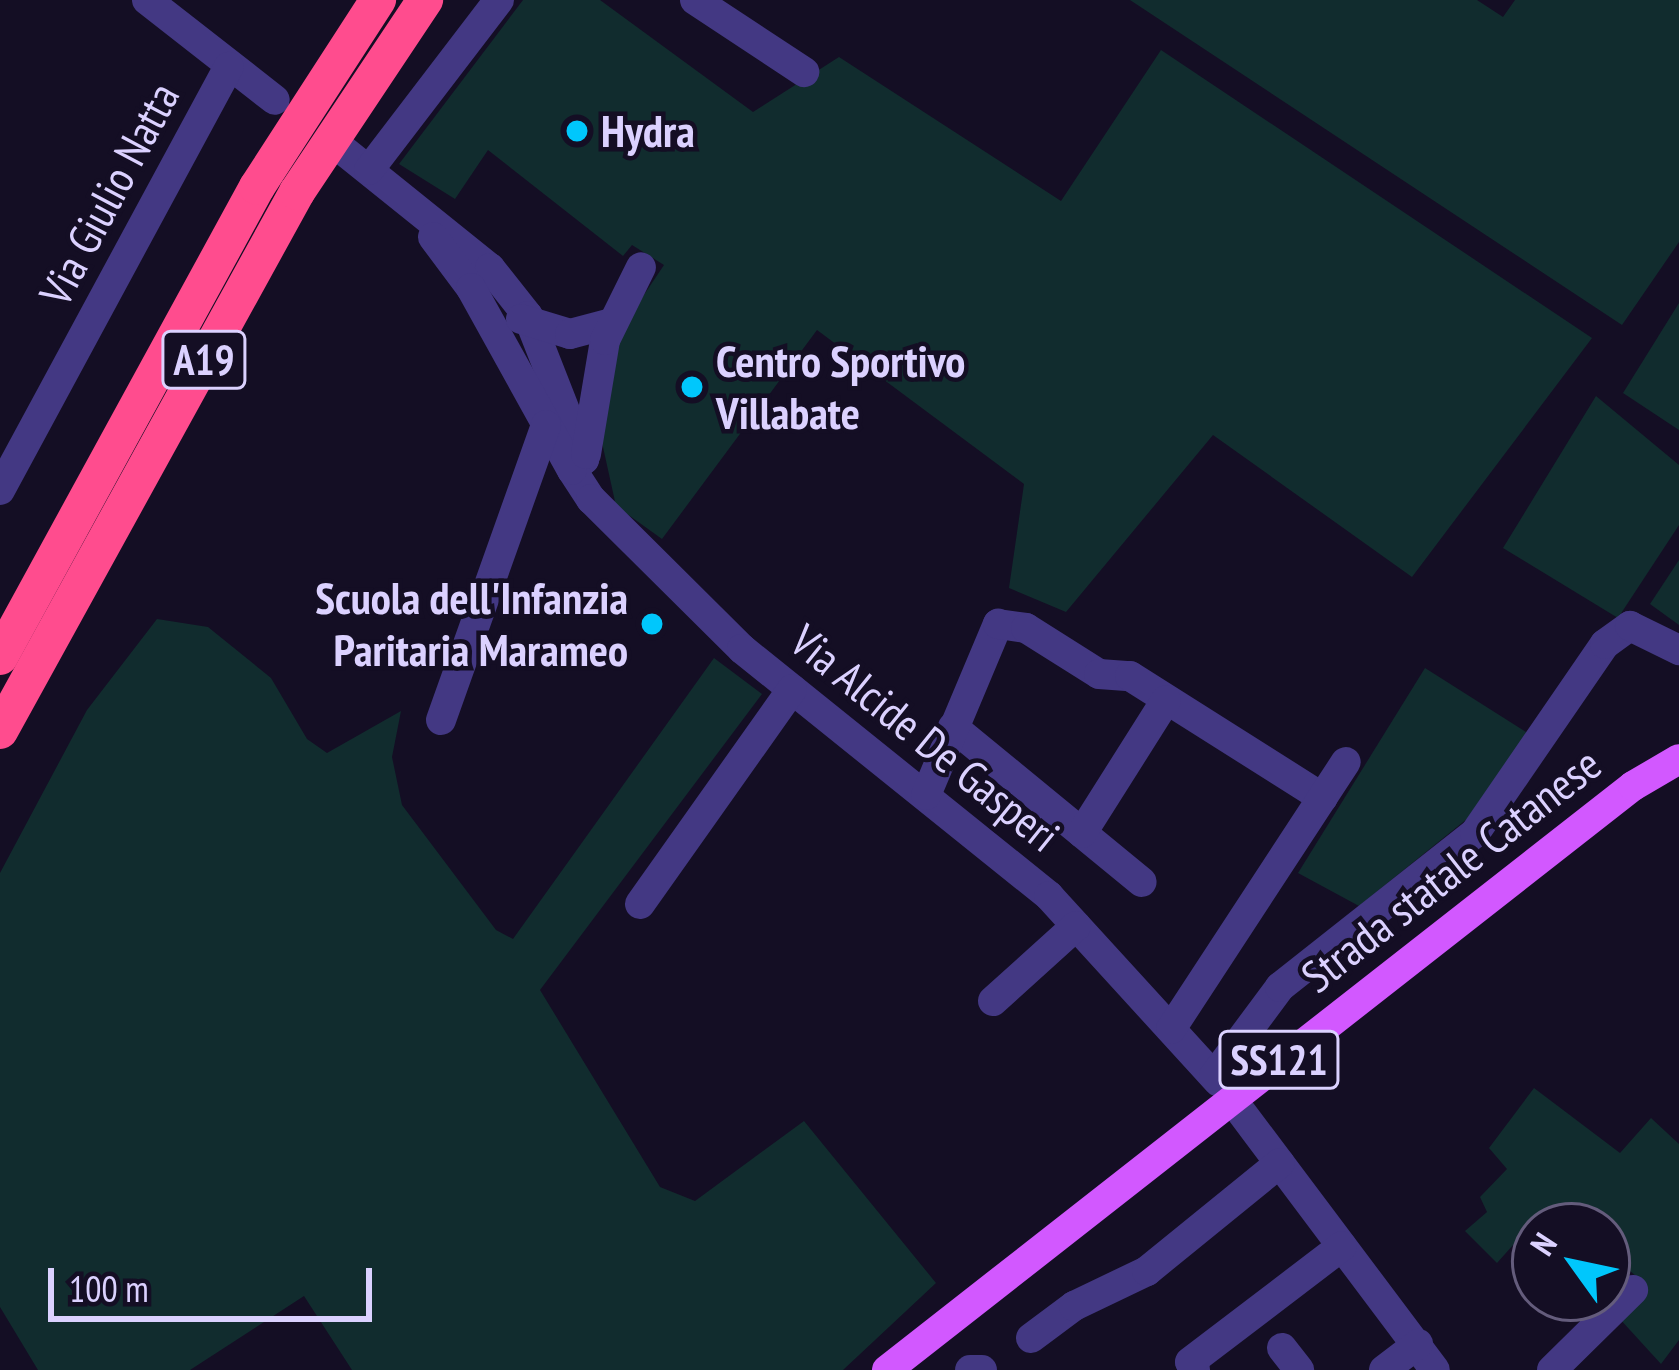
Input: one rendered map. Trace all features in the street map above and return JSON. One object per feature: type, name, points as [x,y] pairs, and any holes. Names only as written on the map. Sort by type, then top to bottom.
[{"type":"highway","name":"A19","points":[[0,657],[257,187],[378,0]]},
{"type":"highway","name":"A19","points":[[0,731],[297,192],[424,0]]},
{"type":"main road","name":"Strada statale Catanese","points":[[886,1370],[1595,815],[1679,759]]},
{"type":"street","points":[[147,0],[274,100]]},
{"type":"street","points":[[369,170],[499,0]]},
{"type":"street","points":[[695,0],[804,72]]},
{"type":"street","name":"Via Giulio Natta","points":[[0,490],[229,67]]},
{"type":"street","name":"Via Alcide De Gasperi","points":[[343,150],[490,268],[529,316],[557,375],[591,500],[792,689],[926,795],[1076,926],[1216,1078],[1280,987],[1475,833],[1605,644],[1630,626],[1679,650]]},
{"type":"street","name":"Via Alcide De Gasperi","points":[[394,191],[451,258],[546,425],[578,465]]},
{"type":"street","points":[[578,465],[612,323],[641,267]]},
{"type":"street","points":[[496,331],[529,316],[570,334],[612,323]]},
{"type":"street","points":[[527,391],[557,375]]},
{"type":"street","points":[[441,720],[546,425]]},
{"type":"street","points":[[926,795],[998,623],[1025,628],[1099,674],[1130,676],[1323,798]]},
{"type":"street","points":[[640,904],[792,689]]},
{"type":"street","points":[[1082,833],[1166,700]]},
{"type":"street","points":[[953,727],[1142,882]]},
{"type":"street","points":[[1171,1029],[1346,762]]},
{"type":"street","points":[[993,1001],[1076,926]]},
{"type":"street","points":[[1242,1113],[1427,1357],[1384,1370]]},
{"type":"street","points":[[1031,1338],[1074,1306],[1147,1271],[1280,1163]]},
{"type":"street","points":[[1192,1366],[1342,1246]]},
{"type":"street","points":[[1552,1370],[1633,1290]]},
{"type":"green space","points":[[523,0],[600,0],[753,112],[839,57],[1061,201],[1161,50],[1592,338],[1412,577],[1213,435],[1066,612],[1009,588],[1024,484],[817,330],[662,539],[616,506],[601,438],[617,335],[664,265],[632,245],[623,256],[488,150],[455,199],[399,164]]},
{"type":"green space","points":[[1130,0],[1477,0],[1503,17],[1515,0],[1679,0],[1679,242],[1622,325]]},
{"type":"green space","points":[[1679,303],[1679,430],[1623,393]]},
{"type":"green space","points":[[1596,396],[1679,465],[1679,525],[1618,618],[1503,548]]},
{"type":"green space","points":[[1679,560],[1679,625],[1650,604]]},
{"type":"green space","points":[[157,619],[208,627],[271,678],[307,739],[327,753],[401,711],[392,757],[402,805],[496,930],[513,939],[714,658],[762,694],[540,990],[660,1187],[695,1201],[804,1121],[936,1283],[843,1370],[352,1370],[304,1296],[190,1370],[38,1370],[0,1307],[0,873],[87,710]]},
{"type":"green space","points":[[1425,668],[1529,734],[1483,806],[1359,906],[1298,873]]},
{"type":"green space","points":[[1534,1088],[1620,1153],[1651,1118],[1679,1144],[1679,1340],[1661,1364],[1623,1322],[1631,1322],[1631,1301],[1644,1283],[1631,1272],[1631,1202],[1511,1202],[1511,1247],[1497,1263],[1465,1231],[1487,1212],[1480,1197],[1507,1169],[1489,1148]]},
{"type":"place","name":"Hydra","points":[[577,131]]},
{"type":"place","name":"Centro Sportivo Villabate","points":[[692,387]]},
{"type":"place","name":"Scuola dell'Infanzia Paritaria Marameo","points":[[652,624]]}]
